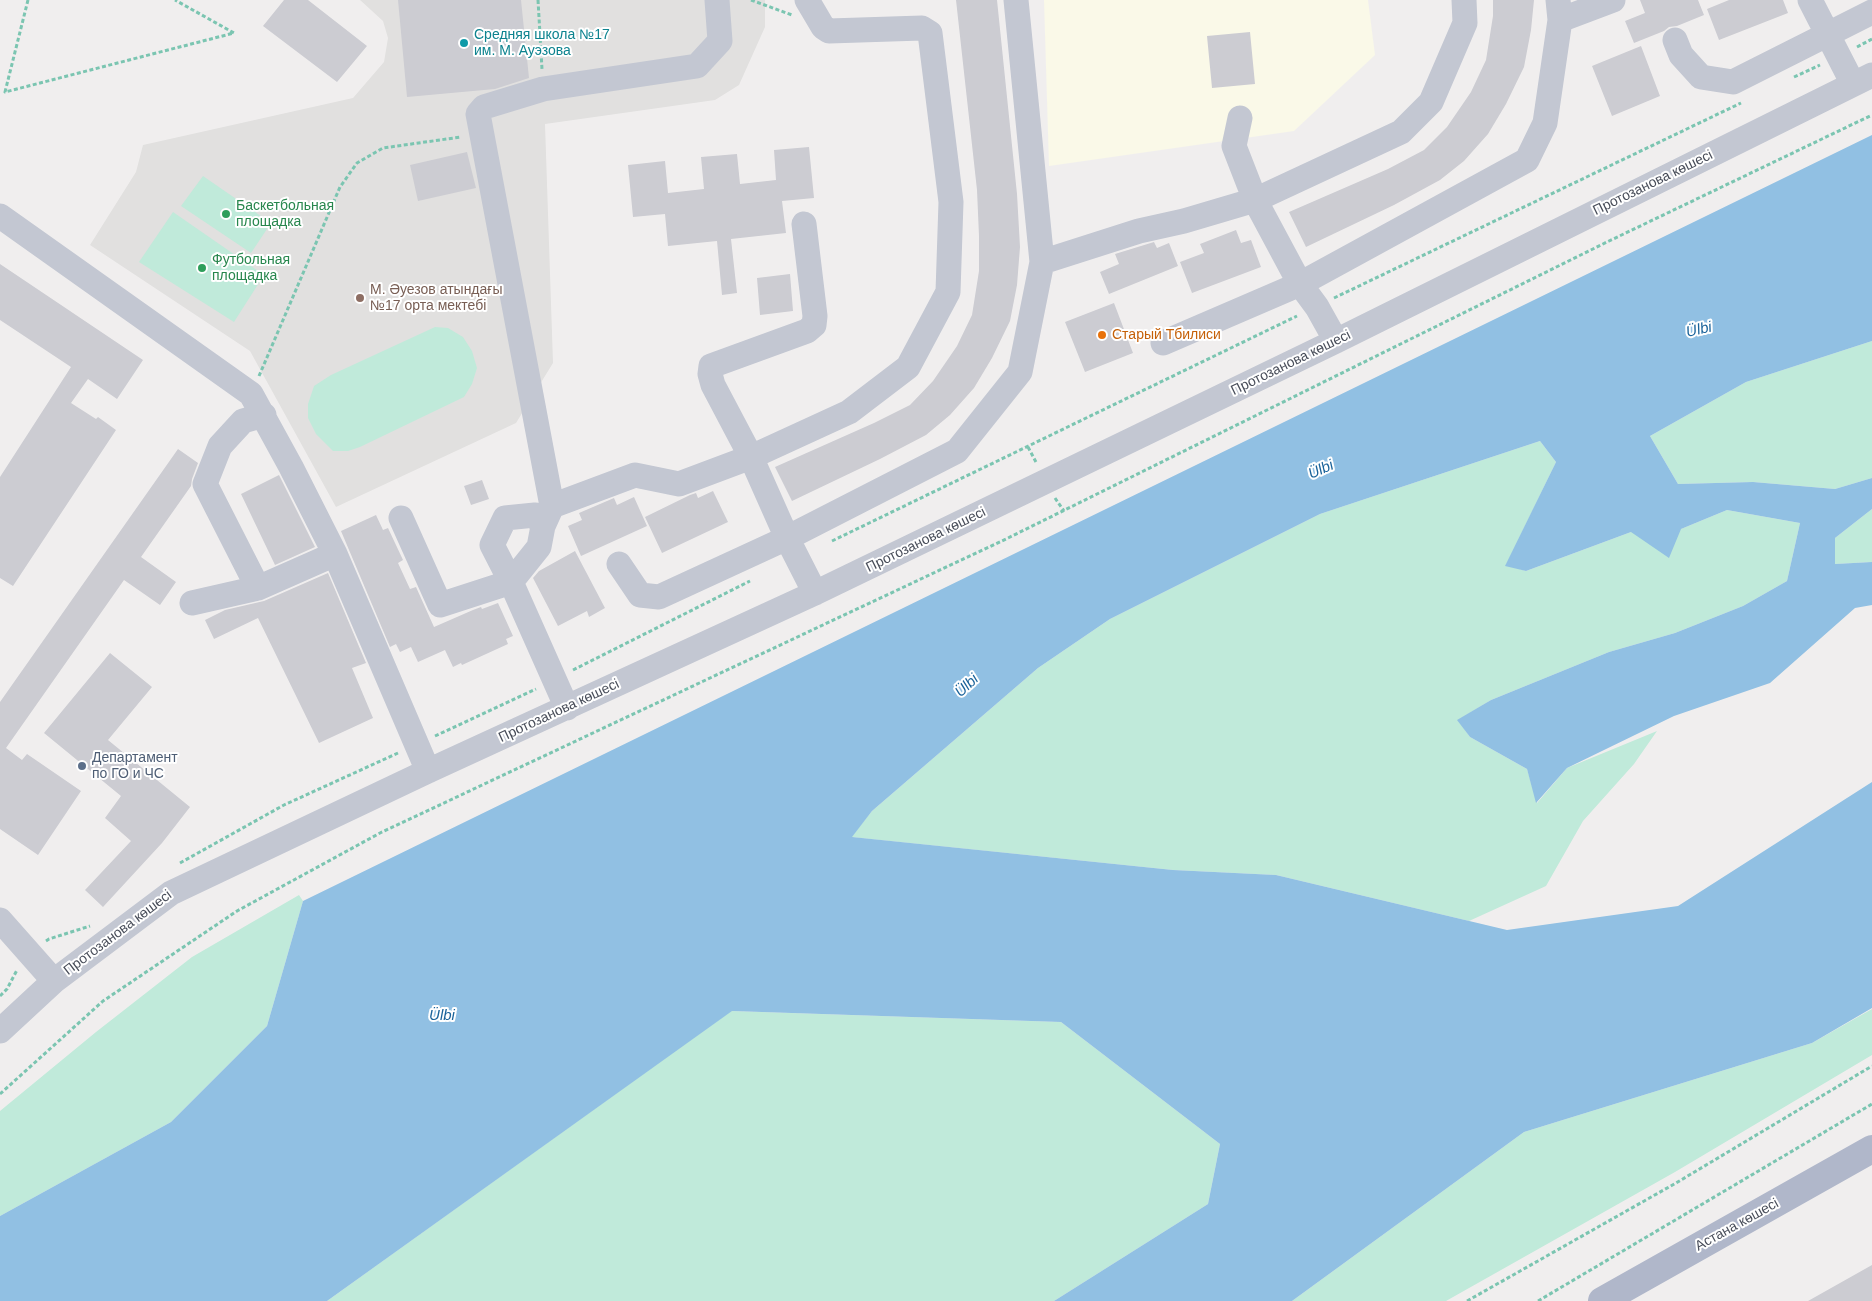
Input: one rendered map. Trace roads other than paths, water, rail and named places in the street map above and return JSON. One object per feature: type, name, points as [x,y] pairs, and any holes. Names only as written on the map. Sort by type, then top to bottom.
[{"type":"main road","name":"Астана көшесі","points":[[1602,1301],[1872,1149]]},
{"type":"street","points":[[401,518],[440,605],[510,582],[539,547],[548,516],[478,114],[484,107],[544,89],[697,66],[720,41],[716,0]]},
{"type":"street","points":[[567,708],[492,545],[504,518],[548,516],[635,475],[679,484],[751,457],[849,412],[908,367],[948,292],[951,202],[930,33],[922,28],[829,31],[822,27],[807,0]]},
{"type":"street","points":[[620,564],[640,595],[659,597],[792,548],[957,451],[1020,372],[1042,262],[1016,0]]},
{"type":"street","points":[[1042,262],[1139,232],[1255,200],[1401,132],[1431,102],[1465,23],[1464,0]]},
{"type":"street","points":[[1163,343],[1300,284],[1527,160],[1545,123],[1559,10],[1613,0]]},
{"type":"street","points":[[1810,0],[1840,56],[1863,79]]},
{"type":"street","points":[[1675,40],[1681,55],[1701,77],[1733,82],[1872,12]]},
{"type":"street","name":"Протозанова көшесі","points":[[0,1031],[54,981],[170,893],[428,771],[815,593],[1336,341],[1863,79]]},
{"type":"street","points":[[1240,118],[1234,146],[1255,200],[1300,284],[1336,341]]},
{"type":"street","points":[[0,216],[252,394],[335,554],[428,771]]},
{"type":"street","points":[[804,224],[815,316],[814,324],[807,330],[711,366],[710,374],[713,385],[751,457],[792,548],[815,593]]},
{"type":"street","points":[[258,588],[205,484],[220,446],[243,421],[264,415]]},
{"type":"street","points":[[192,602],[258,588],[335,554]]},
{"type":"street","points":[[0,920],[54,981]]},
{"type":"water","name":"Ülbi","points":[[1872,135],[1872,341],[1746,382],[1650,436],[1678,484],[1753,482],[1835,489],[1872,478],[1872,509],[1835,538],[1835,564],[1872,562],[1872,605],[1855,608],[1770,683],[1674,716],[1567,768],[1536,803],[1527,769],[1470,737],[1457,720],[1491,700],[1609,652],[1675,633],[1743,606],[1787,581],[1800,523],[1727,510],[1681,529],[1669,558],[1631,532],[1526,571],[1505,566],[1556,462],[1540,441],[1320,514],[1110,619],[1038,668],[872,811],[852,837],[1173,870],[1276,875],[1507,930],[1678,906],[1872,782],[1872,1008],[1812,1043],[1524,1132],[1292,1301],[1054,1301],[1208,1204],[1220,1144],[1061,1022],[732,1011],[327,1301],[0,1301],[0,1216],[171,1122],[267,1026],[303,901]]},
{"type":"place","name":"Средняя школа №17 им. М. Ауэзова","points":[[464,43]]},
{"type":"place","name":"Баскетбольная площадка","points":[[226,214]]},
{"type":"place","name":"Футбольная площадка","points":[[202,268]]},
{"type":"place","name":"М. Әуезов атындағы №17 орта мектебі","points":[[360,298]]},
{"type":"place","name":"Старый Тбилиси","points":[[1102,335]]},
{"type":"place","name":"Департамент по ГО и ЧС","points":[[82,766]]}]
